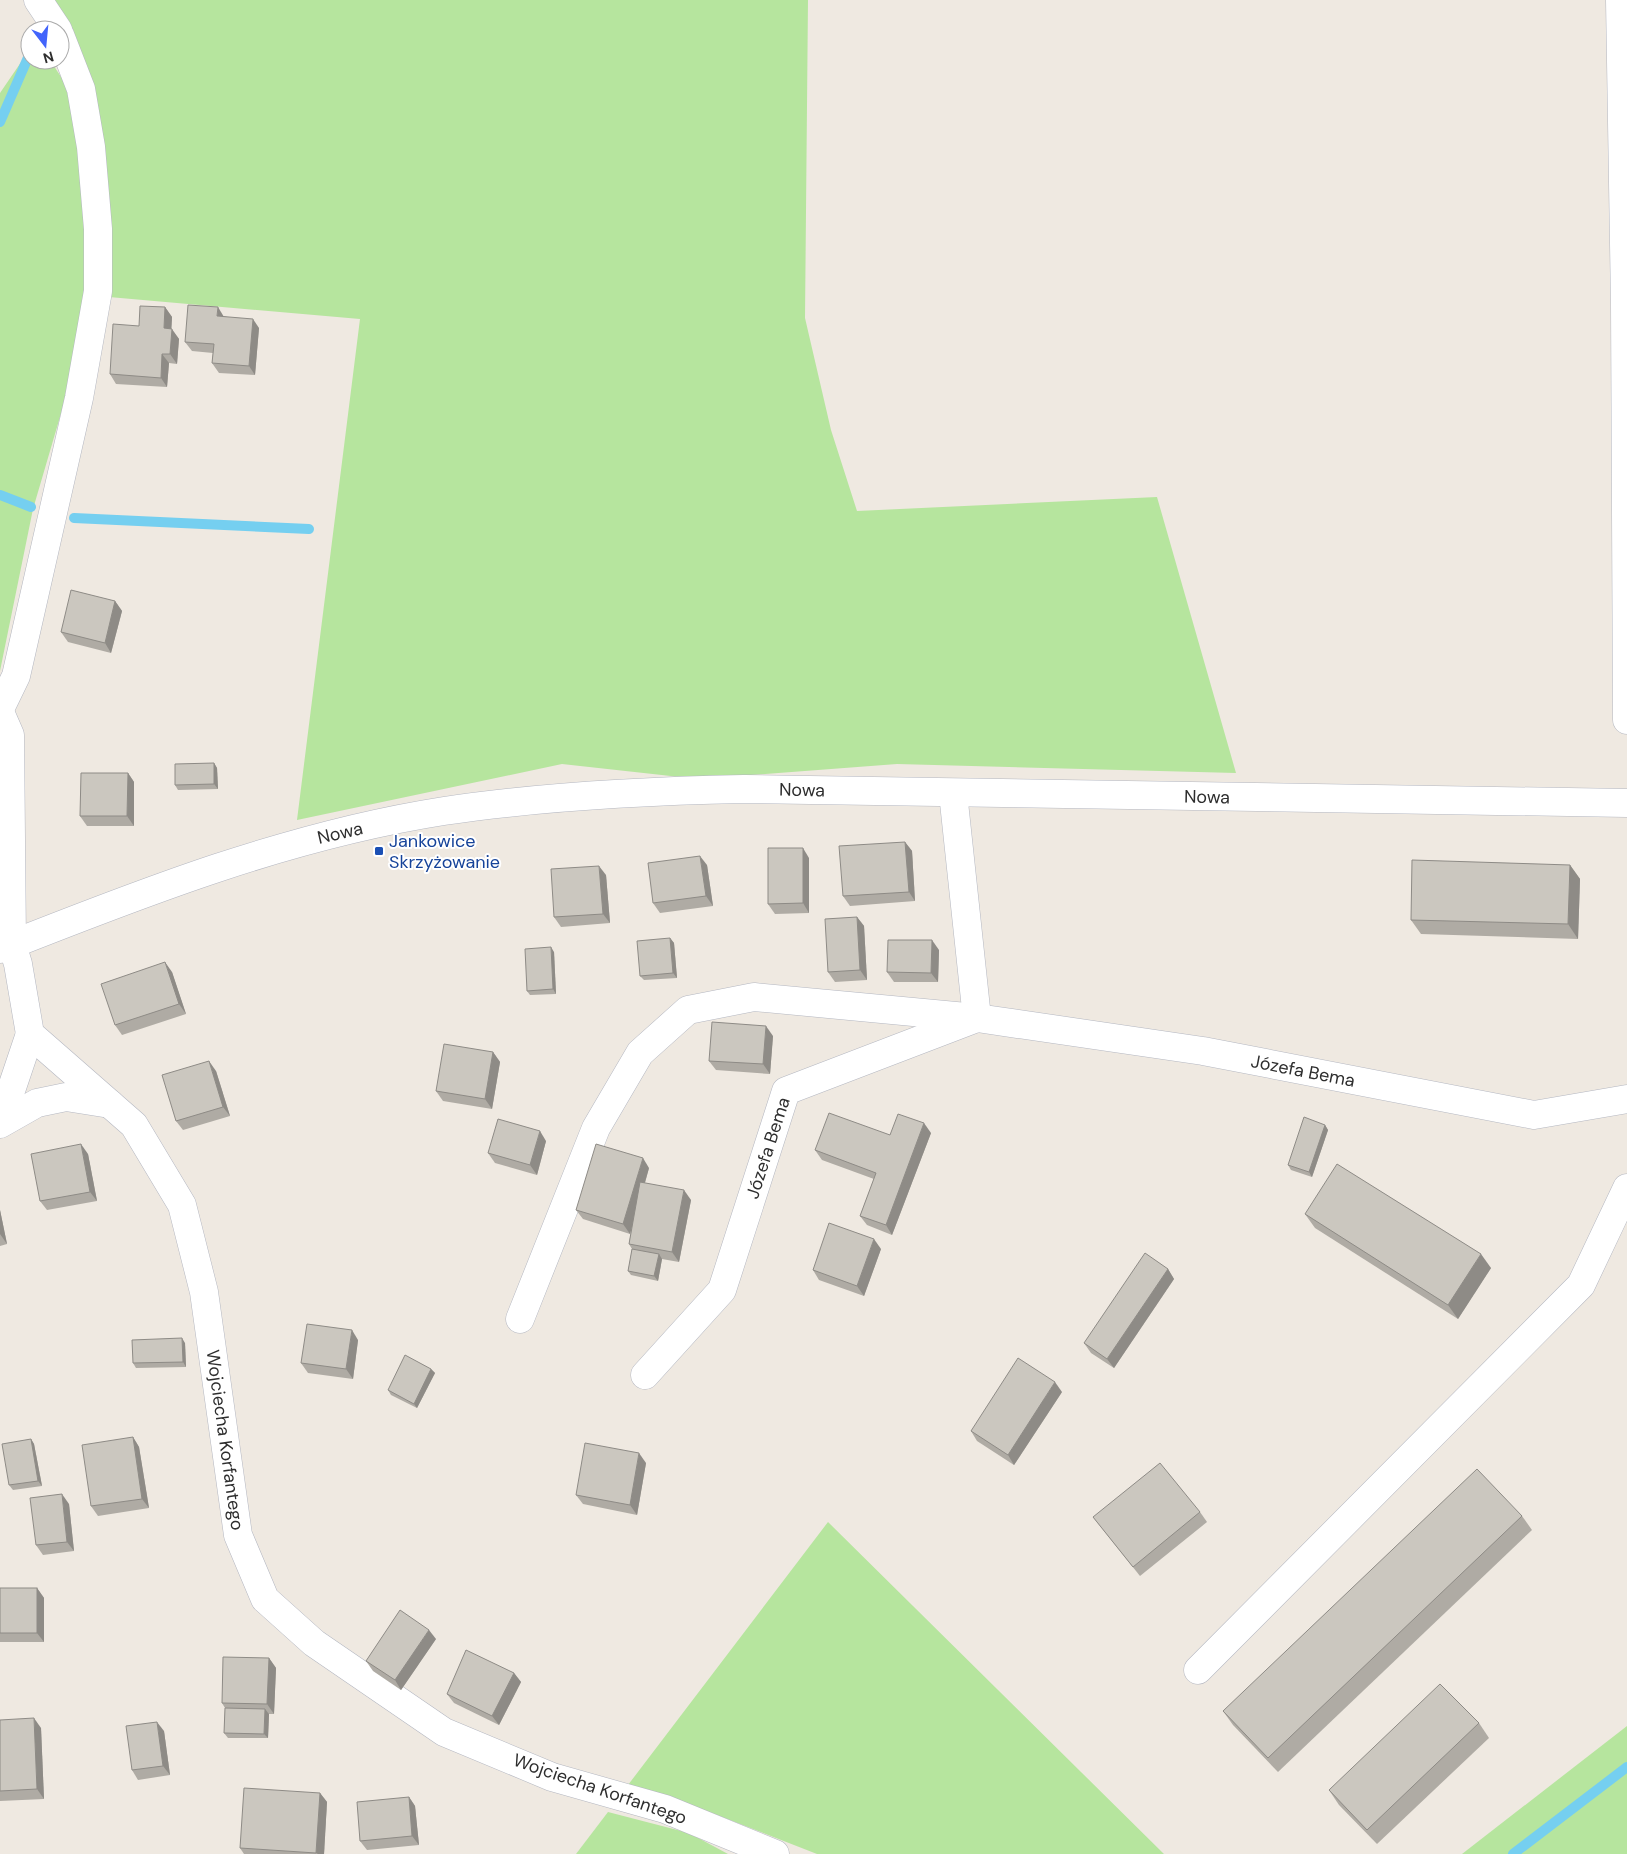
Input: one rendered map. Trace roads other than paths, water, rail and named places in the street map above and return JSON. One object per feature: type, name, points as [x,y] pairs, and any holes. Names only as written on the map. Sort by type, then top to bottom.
[{"type":"street","points":[[38,0],[51,20]]},
{"type":"street","points":[[1620,0],[1625,304],[1627,720]]},
{"type":"street","points":[[0,1124],[30,1034],[18,964],[6,947],[10,735],[0,710],[16,676],[79,398],[98,291],[98,228],[90,147],[81,89],[70,56]]},
{"type":"street","name":"Nowa","points":[[6,947],[107,906],[275,850],[361,828],[444,811],[525,801],[631,792],[744,789],[1627,803]]},
{"type":"street","points":[[953,793],[977,1018]]},
{"type":"street","name":"Józefa Bema","points":[[520,1319],[596,1128],[640,1053],[688,1010],[754,997],[977,1018],[1203,1052],[1534,1115],[1627,1099]]},
{"type":"street","name":"Józefa Bema","points":[[645,1375],[722,1290],[786,1091],[977,1018]]},
{"type":"street","name":"Wojciecha Korfantego","points":[[30,1034],[134,1125],[182,1205],[204,1292],[238,1535],[266,1599],[314,1643],[444,1732],[552,1776],[665,1809],[775,1854]]},
{"type":"street","points":[[0,1124],[37,1103],[66,1097],[110,1104]]},
{"type":"street","points":[[1198,1670],[1581,1285],[1627,1188]]},
{"type":"waterway","points":[[0,122],[23,70]]},
{"type":"waterway","points":[[0,495],[31,507]]},
{"type":"waterway","points":[[74,518],[309,529]]},
{"type":"waterway","points":[[1513,1854],[1627,1767]]},
{"type":"place","name":"Jankowice Skrzyżowanie","points":[[379,851]]}]
